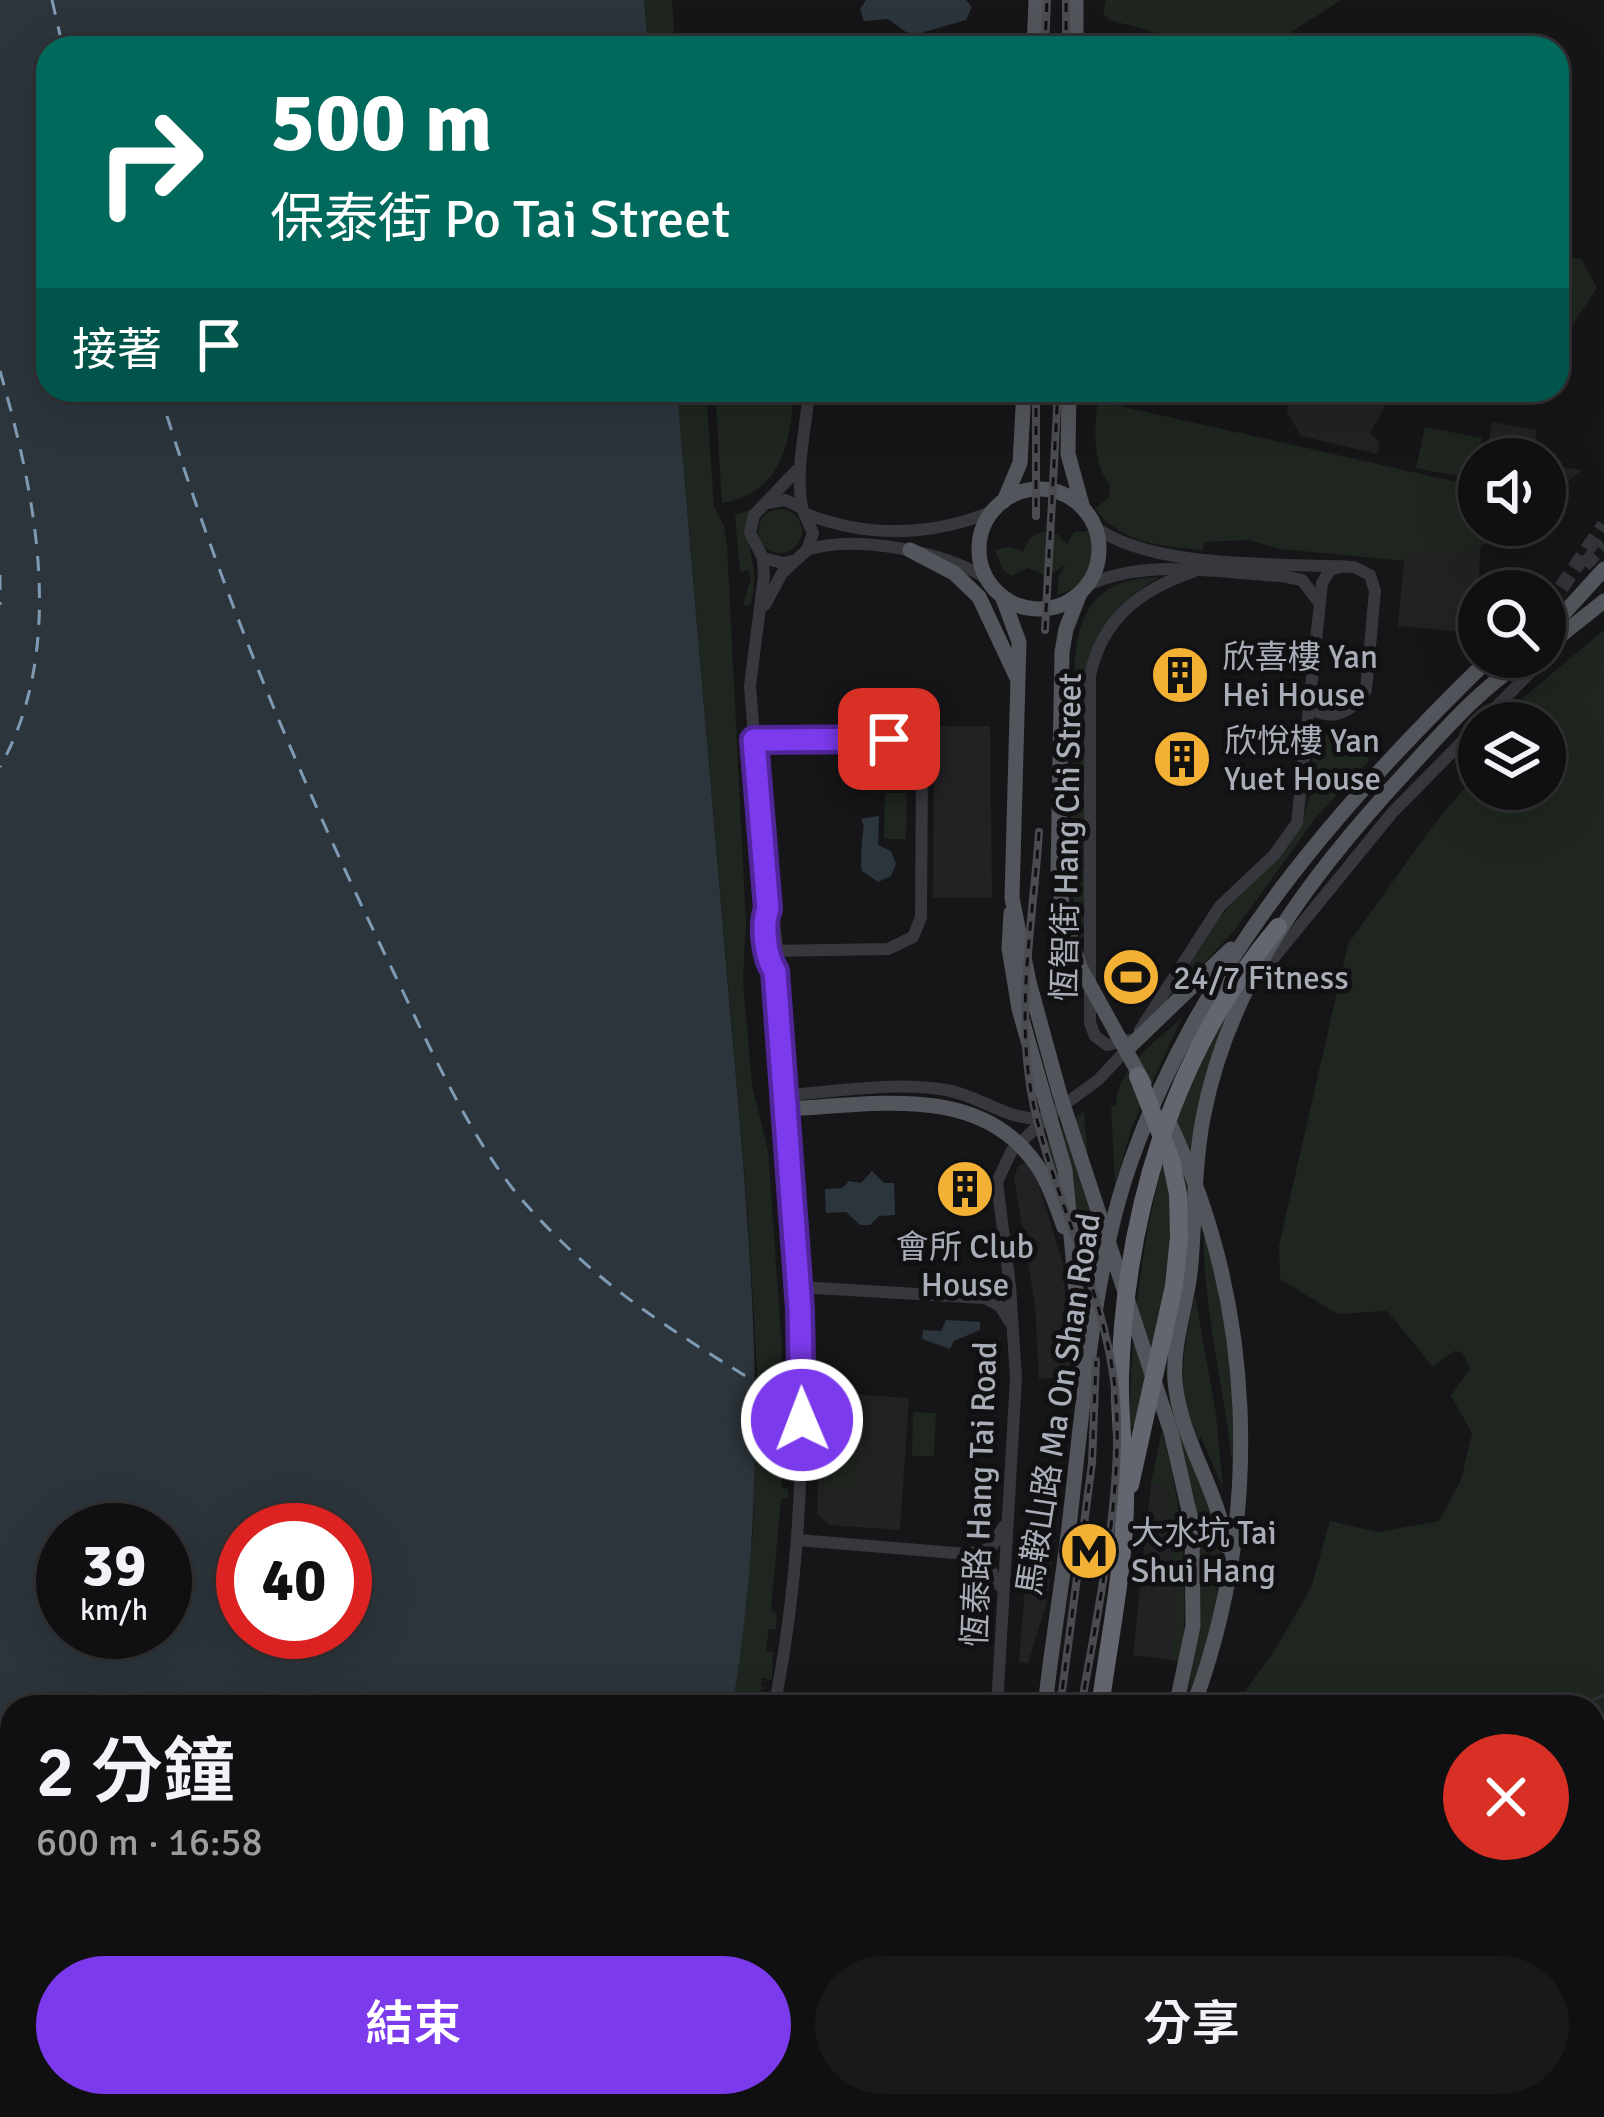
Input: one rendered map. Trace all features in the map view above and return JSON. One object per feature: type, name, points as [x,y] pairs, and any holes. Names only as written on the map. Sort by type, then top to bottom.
[{"type":"highway","name":"馬鞍山路 Ma On Shan Road","points":[[1101,1695],[1125,1506],[1120,1436],[1122,1338],[1145,1185],[1205,1035],[1244,970],[1278,927]]},
{"type":"highway","points":[[1125,1506],[1177,1271],[1179,1237],[1174,1172],[1138,1076]]},
{"type":"highway","points":[[1158,1363],[1180,1317]]},
{"type":"main road","points":[[1034,36],[1036,0]]},
{"type":"main road","points":[[1076,0],[1076,36]]},
{"type":"main road","points":[[1023,402],[1020,463],[980,544],[986,578],[1002,596],[1023,607],[1063,604],[1083,589]]},
{"type":"main road","points":[[1069,402],[1068,454],[1082,507],[1094,526],[1099,556],[1066,628],[1062,652],[1058,873],[1067,930],[1080,967],[1138,1076],[1161,1106],[1198,1190],[1223,1270],[1239,1366],[1240,1480],[1228,1574],[1197,1695]]},
{"type":"main road","points":[[998,506],[1037,490],[1066,496],[1082,507]]},
{"type":"main road","points":[[910,550],[954,573],[979,597],[1018,681]]},
{"type":"main road","points":[[1566,611],[1604,569]]},
{"type":"main road","points":[[1002,596],[1019,642],[1014,925],[1046,1049],[1171,1432],[1189,1502],[1195,1570],[1192,1637],[1179,1695]]},
{"type":"main road","name":"馬鞍山路 Ma On Shan Road","points":[[1566,635],[1604,601]]},
{"type":"main road","name":"馬鞍山路 Ma On Shan Road","points":[[1046,1695],[1084,1388],[1131,1161],[1182,1043],[1258,920],[1350,800],[1470,678]]},
{"type":"main road","name":"馬鞍山路 Ma On Shan Road","points":[[1228,1574],[1219,1510],[1178,1402],[1175,1360],[1191,1267],[1203,1119],[1223,1047],[1278,927],[1320,870],[1396,783],[1504,678]]},
{"type":"main road","points":[[1132,1043],[1186,996],[1258,920]]},
{"type":"main road","points":[[1014,925],[1009,948],[1019,1009],[1065,1170],[1084,1388]]},
{"type":"main road","points":[[786,1102],[912,1103],[958,1109],[989,1122],[1016,1141],[1045,1179],[1068,1238]]},
{"type":"street","points":[[807,550],[813,533],[797,470],[808,402]]},
{"type":"street","points":[[776,1695],[798,1540],[802,1420],[798,1287],[775,971],[779,964],[772,951],[773,914],[768,909],[754,740],[751,672],[763,558],[749,533],[754,515],[797,470]]},
{"type":"street","points":[[767,503],[785,500],[848,527],[914,532],[954,525],[998,506]]},
{"type":"street","points":[[1094,526],[1118,542],[1151,553],[1360,568],[1374,581],[1366,690],[1357,704],[1340,714],[1319,714],[1309,707]]},
{"type":"street","points":[[759,617],[794,560],[807,550],[832,544],[942,556],[986,578]]},
{"type":"street","points":[[763,558],[783,563],[794,560]]},
{"type":"street","points":[[1319,608],[1323,578],[1343,566]]},
{"type":"street","points":[[1083,589],[1129,570],[1292,577],[1310,586],[1319,608]]},
{"type":"street","name":"恆智街 Hang Chi Street","points":[[1132,1043],[1107,1045],[1095,1036],[1090,1024],[1090,676],[1105,633],[1120,612],[1148,590],[1195,571]]},
{"type":"street","name":"恆泰路 Hang Tai Road","points":[[997,1695],[1015,1428],[1013,1329],[997,1182],[1011,1152],[1046,1118],[1097,1080],[1132,1043],[1220,906],[1274,855],[1298,823],[1319,608]]},
{"type":"street","name":"馬鞍山路 Ma On Shan Road","points":[[1241,1002],[1381,826],[1569,633]]},
{"type":"street","points":[[754,740],[889,739],[913,751],[922,766],[921,917],[913,937],[888,949],[772,951]]},
{"type":"street","points":[[786,1102],[934,1088],[974,1098],[1014,1118],[1046,1118]]},
{"type":"street","points":[[798,1287],[985,1298],[1003,1310],[1013,1329]]},
{"type":"street","points":[[798,1540],[967,1554],[991,1548],[1006,1522]]},
{"type":"street","points":[[967,1554],[993,1571],[1001,1591]]},
{"type":"shaded area","points":[[0,0],[644,0],[647,36],[36,36],[36,402],[678,402],[750,1265],[755,1440],[752,1528],[734,1695],[0,1695]]},
{"type":"shaded area","points":[[644,0],[672,0],[674,36],[647,36]]},
{"type":"shaded area","points":[[866,0],[966,0],[972,7],[966,20],[917,34],[888,19],[864,21],[860,9]]},
{"type":"shaded area","points":[[1106,0],[1341,0],[1286,36],[1170,36],[1109,20],[1103,13]]},
{"type":"shaded area","points":[[1569,257],[1581,259],[1597,288],[1569,331]]},
{"type":"shaded area","points":[[678,402],[707,402],[714,507],[727,546],[746,923],[743,980],[752,1086],[768,1151],[782,1348],[778,1448],[782,1487],[788,1490],[788,1498],[781,1499],[771,1611],[777,1614],[776,1629],[769,1629],[766,1651],[773,1652],[772,1680],[762,1678],[764,1695],[733,1695],[753,1532],[757,1369]]},
{"type":"shaded area","points":[[716,402],[793,402],[786,446],[770,477],[742,497],[722,503]]},
{"type":"shaded area","points":[[1098,402],[1102,402],[1458,482],[1458,546],[1479,546],[1456,554],[1415,552],[1404,561],[1281,549],[1248,540],[1204,542],[1203,550],[1144,541],[1118,530],[1095,509],[1109,497],[1110,485],[1097,456]]},
{"type":"shaded area","points":[[1288,402],[1387,402],[1370,433],[1380,443],[1377,454],[1301,436],[1287,412]]},
{"type":"shaded area","points":[[1492,422],[1537,430],[1536,438],[1489,438]]},
{"type":"shaded area","points":[[1425,427],[1482,438],[1458,438],[1458,476],[1416,468]]},
{"type":"shaded area","points":[[1566,468],[1582,470],[1566,483]]},
{"type":"shaded area","points":[[780,509],[796,515],[802,531],[796,547],[780,553],[764,547],[758,531],[764,515]]},
{"type":"shaded area","points":[[750,510],[754,579],[750,606],[743,605],[751,578],[748,570],[740,572],[735,515]]},
{"type":"shaded area","points":[[1043,531],[1057,534],[1067,544],[1074,532],[1088,531],[1092,542],[1089,571],[1076,586],[1057,595],[1066,565],[1047,576],[1028,568],[1011,576],[1003,570],[995,550],[1023,551],[1030,538]]},
{"type":"shaded area","points":[[1481,546],[1479,570],[1458,570],[1458,631],[1398,626],[1404,561],[1415,552],[1456,554]]},
{"type":"shaded area","points":[[1159,577],[1127,599],[1106,623],[1085,690],[1074,690],[1077,645],[1088,610],[1114,586]]},
{"type":"shaded area","points":[[1604,630],[1604,1695],[1243,1695],[1311,1588],[1330,1521],[1378,1532],[1439,1521],[1461,1480],[1472,1433],[1451,1396],[1470,1368],[1462,1352],[1454,1351],[1433,1367],[1387,1311],[1337,1314],[1280,1279],[1279,1246],[1348,944],[1458,795],[1458,810],[1566,810],[1566,702],[1518,702],[1547,678],[1566,678],[1566,662]]},
{"type":"shaded area","points":[[934,726],[990,726],[992,898],[933,898]]},
{"type":"shaded area","points":[[1334,728],[1370,760],[1317,816],[1235,930],[1159,1011],[1221,916],[1303,820],[1310,796],[1314,733],[1333,734]]},
{"type":"shaded area","points":[[1073,759],[1085,759],[1085,935],[1080,939],[1070,878]]},
{"type":"shaded area","points":[[885,793],[907,793],[906,839],[884,839]]},
{"type":"shaded area","points":[[879,816],[878,845],[891,851],[896,864],[891,876],[878,882],[862,871],[861,819]]},
{"type":"shaded area","points":[[1229,1008],[1195,1125],[1187,1216],[1171,1189],[1173,1260],[1135,1427],[1129,1427],[1138,1295],[1162,1166],[1190,1082]]},
{"type":"shaded area","points":[[1182,1017],[1132,1127],[1115,1183],[1111,1107],[1131,1067]]},
{"type":"shaded area","points":[[1084,1111],[1094,1238],[1090,1274],[1046,1142]]},
{"type":"shaded area","points":[[1031,1159],[1063,1264],[1071,1376],[1039,1379],[1035,1305],[1014,1178],[1018,1166]]},
{"type":"shaded area","points":[[872,1171],[884,1183],[894,1183],[895,1215],[860,1225],[846,1212],[826,1213],[825,1189],[842,1188],[849,1181],[861,1183]]},
{"type":"shaded area","points":[[1204,1225],[1228,1356],[1234,1490],[1207,1291]]},
{"type":"shaded area","points":[[1195,1295],[1216,1414],[1223,1488],[1201,1437],[1197,1442],[1186,1403],[1184,1351]]},
{"type":"shaded area","points":[[946,1320],[980,1322],[980,1330],[954,1341],[950,1349],[922,1339],[923,1330],[941,1331]]},
{"type":"shaded area","points":[[821,1392],[909,1398],[900,1530],[829,1525],[817,1514]]},
{"type":"shaded area","points":[[1171,1395],[1206,1483],[1219,1537],[1216,1600],[1190,1695],[1202,1572],[1195,1499],[1170,1407]]},
{"type":"shaded area","points":[[913,1412],[936,1413],[934,1456],[912,1456]]},
{"type":"shaded area","points":[[1162,1430],[1182,1545],[1182,1662],[1171,1660],[1176,1614],[1168,1488],[1151,1482]]},
{"type":"shaded area","points":[[828,1437],[857,1439],[854,1490],[825,1488]]},
{"type":"shaded area","points":[[1151,1482],[1168,1487],[1176,1614],[1171,1660],[1133,1655]]},
{"type":"shaded area","points":[[1031,1513],[1058,1515],[1046,1605],[1028,1663],[1019,1662]]},
{"type":"ferry route","points":[[52,0],[60,36]]},
{"type":"ferry route","points":[[0,371],[25,469],[39,571],[33,672],[21,721],[0,767]]},
{"type":"ferry route","points":[[163,402],[208,539],[295,757],[421,1029],[485,1149],[522,1200],[576,1256],[661,1322],[757,1383]]},
{"type":"ferry route","points":[[0,575],[0,605]]},
{"type":"tunnel","points":[[1566,581],[1604,525]]},
{"type":"tunnel","points":[[1584,565],[1604,544]]},
{"type":"railway","points":[[1046,36],[1047,0]]},
{"type":"railway","points":[[1066,0],[1066,36]]},
{"type":"railway","points":[[1036,402],[1036,516]]},
{"type":"railway","points":[[1045,630],[1057,402]]},
{"type":"railway","points":[[1039,832],[1025,1004],[1028,1073],[1043,1142],[1101,1316],[1117,1426],[1108,1548],[1083,1695]]},
{"type":"railway","points":[[1062,1695],[1092,1463],[1096,1361]]},
{"type":"place","name":"欣喜樓 Yan Hei House","points":[[1180,675]]},
{"type":"place","name":"欣悅樓 Yan Yuet House","points":[[1182,759]]},
{"type":"place","name":"24/7 Fitness","points":[[1131,977]]},
{"type":"place","name":"會所 Club House","points":[[965,1189]]},
{"type":"place","name":"大水坑 Tai Shui Hang","points":[[1089,1551]]},
{"type":"route","points":[[802,1420],[788,1126],[775,971],[769,964],[764,915],[768,909],[754,740],[889,739]]}]
